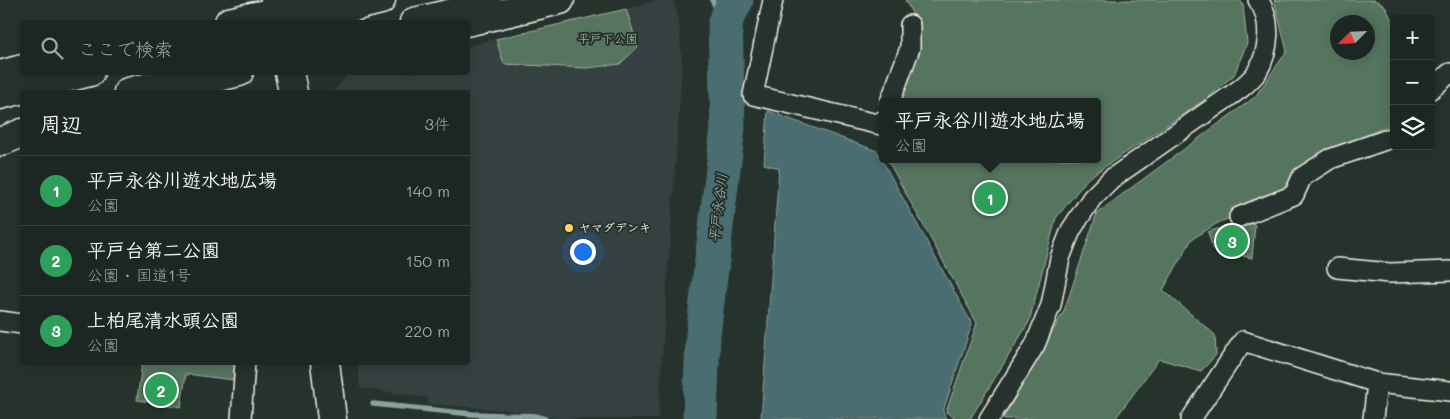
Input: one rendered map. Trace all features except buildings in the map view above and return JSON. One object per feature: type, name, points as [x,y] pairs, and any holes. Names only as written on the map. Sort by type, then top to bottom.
[{"type":"main road","points":[[280,14],[328,0]]},
{"type":"main road","points":[[242,20],[381,0]]},
{"type":"main road","points":[[422,20],[505,0]]},
{"type":"main road","points":[[470,21],[560,0]]},
{"type":"main road","points":[[0,74],[20,69]]},
{"type":"main road","points":[[0,95],[78,75]]},
{"type":"main road","points":[[136,90],[198,75]]},
{"type":"main road","points":[[167,90],[227,75]]},
{"type":"main road","points":[[290,75],[293,90]]},
{"type":"main road","points":[[0,123],[20,118]]},
{"type":"main road","points":[[0,142],[20,134]]},
{"type":"main road","points":[[325,365],[332,419]]},
{"type":"street","points":[[773,0],[753,95],[879,125]]},
{"type":"street","points":[[989,419],[1035,344],[1051,306],[1060,258],[1071,230],[1092,198],[1111,179],[1240,89],[1256,73],[1266,54],[1268,26],[1258,0]]},
{"type":"street","points":[[891,98],[910,48],[910,25]]},
{"type":"street","points":[[1435,86],[1450,73]]},
{"type":"street","points":[[1239,217],[1294,195],[1302,177],[1330,159],[1390,138]]},
{"type":"street","points":[[1338,268],[1390,273],[1450,271]]},
{"type":"street","points":[[0,321],[20,324]]},
{"type":"street","points":[[1191,419],[1243,341],[1377,383],[1450,391]]},
{"type":"street","points":[[241,419],[246,365]]},
{"type":"street","points":[[1373,419],[1377,383]]},
{"type":"shaded area","name":"ヤマダデンキ","points":[[657,0],[674,0],[679,24],[682,65],[658,419],[559,419],[508,410],[428,404],[428,398],[360,388],[358,365],[470,365],[470,90],[335,90],[346,76],[351,75],[470,75],[470,46],[496,39],[504,64],[637,47],[626,9]]},
{"type":"green space","points":[[905,0],[1240,0],[1243,5],[1247,43],[1234,75],[1206,99],[1088,178],[1056,218],[1029,322],[970,419],[957,419],[946,412],[977,323],[889,163],[1101,163],[1101,98],[900,98],[914,17]]},
{"type":"green space","points":[[1274,0],[1375,0],[1385,6],[1390,17],[1390,125],[1320,156],[1288,191],[1216,224],[1192,239],[1163,290],[1215,335],[1216,355],[1201,371],[1159,359],[1115,419],[1003,419],[1064,311],[1097,213],[1255,97],[1287,51]]},
{"type":"green space","name":"平戸下公園","points":[[626,9],[638,47],[620,64],[587,68],[504,64],[496,39]]},
{"type":"green space","points":[[1249,221],[1255,225],[1252,258],[1213,249],[1208,232],[1238,222]]},
{"type":"green space","points":[[142,365],[235,365],[233,380],[186,374],[181,407],[137,400]]},
{"type":"water","points":[[768,111],[877,151],[879,163],[884,163],[972,324],[943,411],[946,419],[761,419],[779,168],[764,164]]},
{"type":"waterway","points":[[712,0],[725,22]]},
{"type":"waterway","name":"平戸永谷川","points":[[700,419],[703,335],[728,127],[725,22],[736,0]]},
{"type":"waterway","points":[[373,404],[472,414],[535,416],[545,419]]},
{"type":"place","name":"平戸永谷川遊水地広場","points":[[990,198]]},
{"type":"place","name":"ヤマダデンキ","points":[[569,228]]},
{"type":"place","name":"上柏尾清水頭公園","points":[[1232,241]]},
{"type":"place","name":"平戸台第二公園","points":[[161,390]]}]
